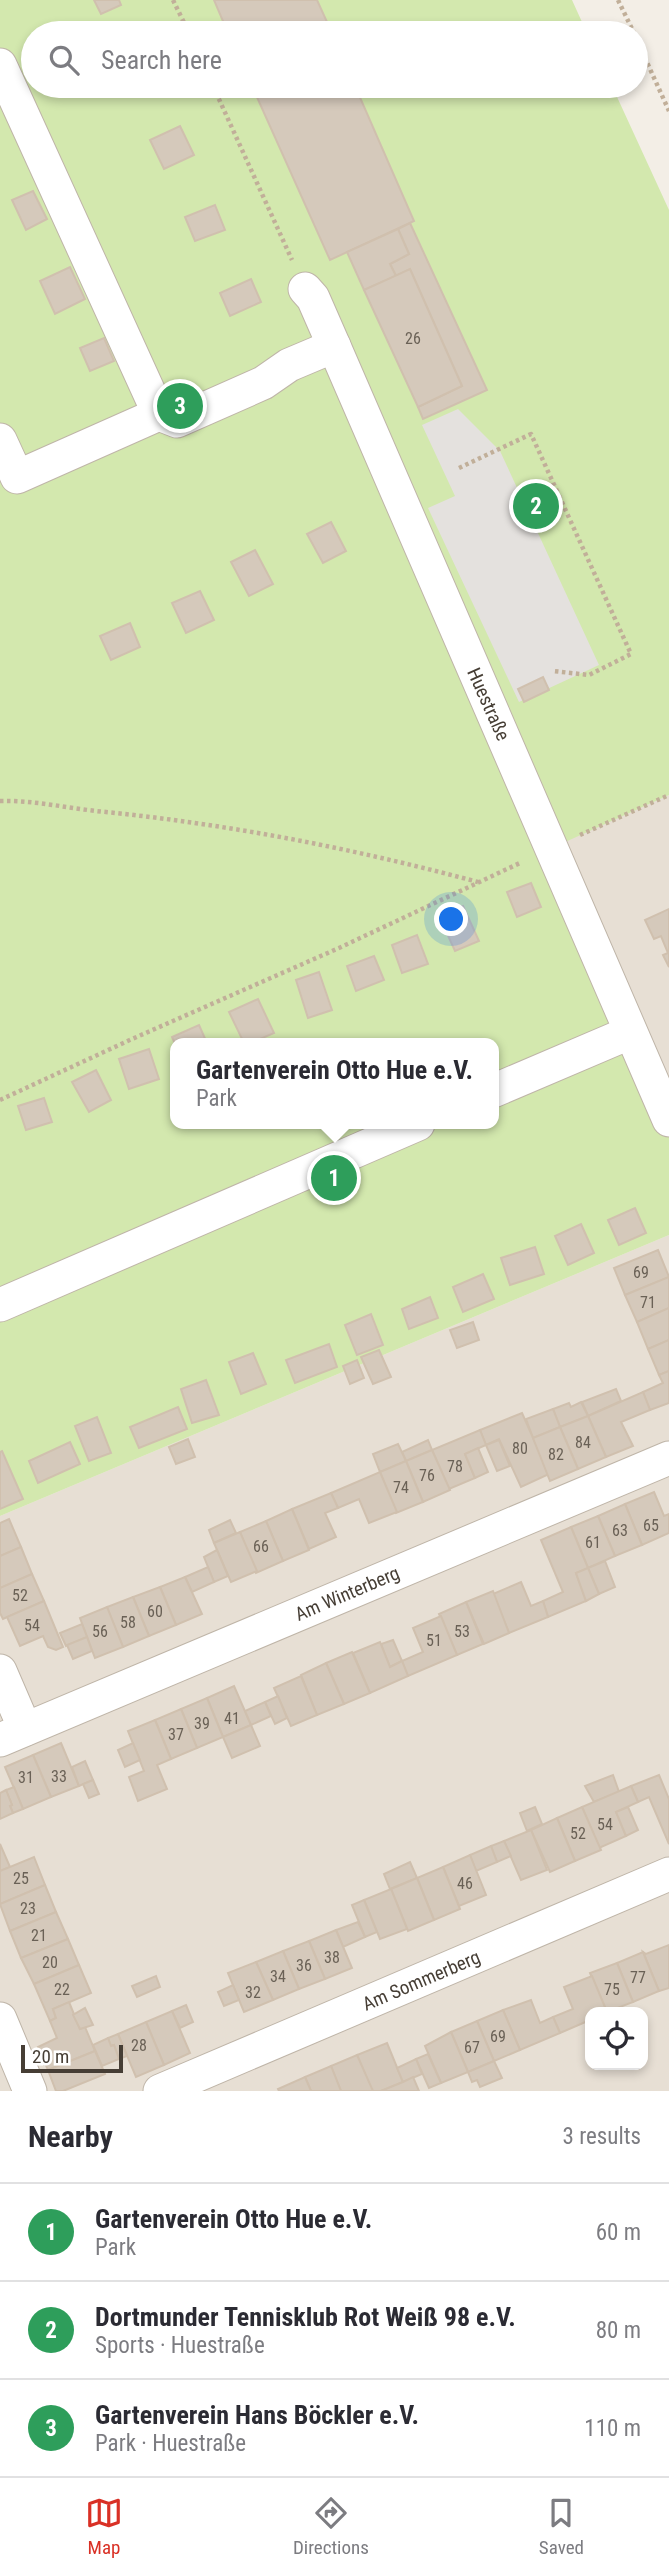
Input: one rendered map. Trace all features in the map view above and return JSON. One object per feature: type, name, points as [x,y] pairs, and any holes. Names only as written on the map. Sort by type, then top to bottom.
[{"type":"street","points":[[0,65],[159,414],[177,421],[263,383],[289,365],[334,346]]},
{"type":"street","name":"Huestraße","points":[[305,289],[313,298],[669,1121]]},
{"type":"street","points":[[0,440],[17,477],[159,414]]},
{"type":"street","points":[[499,1088],[629,1033]]},
{"type":"street","points":[[0,1305],[406,1129]]},
{"type":"street","name":"Am Winterberg","points":[[0,1671],[13,1734],[669,1458]]},
{"type":"street","name":"Am Sommerberg","points":[[169,2089],[669,1874]]},
{"type":"street","points":[[0,2020],[30,2091]]},
{"type":"path","points":[[173,0],[183,21]]},
{"type":"path","points":[[618,0],[628,21]]},
{"type":"path","points":[[648,65],[669,111]]},
{"type":"path","points":[[219,98],[305,289]]},
{"type":"path","points":[[459,468],[531,433],[631,654],[589,675],[553,671]]},
{"type":"path","points":[[0,801],[196,821],[370,854],[479,882],[0,1100]]},
{"type":"shaded area","points":[[458,409],[500,451],[599,665],[519,702],[428,508],[455,496],[422,425]]},
{"type":"shaded area","points":[[669,795],[669,1120],[552,847]]},
{"type":"shaded area","points":[[669,1235],[669,2091],[0,2091],[0,1516]]},
{"type":"green space","points":[[0,0],[572,0],[582,21],[21,21],[21,98],[618,98],[669,210],[669,795],[552,848],[669,1120],[669,1235],[0,1516]]},
{"type":"building","points":[[94,0],[119,0],[121,5],[101,14]]},
{"type":"building","points":[[214,0],[317,0],[327,21],[223,21]]},
{"type":"building","points":[[257,98],[360,98],[414,221],[330,260]]},
{"type":"building","points":[[180,126],[194,155],[164,169],[150,140]]},
{"type":"building","points":[[33,191],[47,219],[26,230],[12,200]]},
{"type":"building","points":[[215,205],[225,230],[195,241],[185,217]]},
{"type":"building","points":[[410,223],[487,390],[423,419],[418,407],[462,386],[410,269],[396,276],[390,264],[409,254],[398,229]]},
{"type":"building","points":[[398,229],[409,254],[390,264],[396,276],[364,290],[347,252]]},
{"type":"building","points":[[70,267],[85,299],[55,314],[40,281]]},
{"type":"building","points":[[410,269],[462,386],[418,407],[364,290]]},
{"type":"building","points":[[251,279],[261,302],[230,316],[220,293]]},
{"type":"building","points":[[104,338],[114,361],[90,371],[80,348]]},
{"type":"building","points":[[331,522],[346,551],[323,563],[307,534]]},
{"type":"building","points":[[255,550],[273,584],[249,596],[231,562]]},
{"type":"building","points":[[200,591],[214,620],[186,633],[172,603]]},
{"type":"building","points":[[130,623],[140,647],[111,660],[100,636]]},
{"type":"building","points":[[543,677],[549,690],[524,702],[518,689]]},
{"type":"building","points":[[531,883],[541,907],[517,917],[507,892]]},
{"type":"building","points":[[463,906],[479,941],[455,951],[439,916]]},
{"type":"building","points":[[669,909],[669,967],[663,955],[668,953],[661,936],[654,939],[645,920]]},
{"type":"building","points":[[417,935],[428,964],[402,973],[392,945]]},
{"type":"building","points":[[374,956],[384,980],[356,991],[347,966]]},
{"type":"building","points":[[319,972],[332,1010],[308,1018],[296,980]]},
{"type":"building","points":[[258,999],[274,1033],[262,1038],[242,1038],[229,1012]]},
{"type":"building","points":[[199,1025],[205,1038],[172,1038]]},
{"type":"building","points":[[149,1049],[159,1079],[129,1089],[119,1059]]},
{"type":"building","points":[[96,1070],[111,1100],[89,1112],[72,1082]]},
{"type":"building","points":[[44,1098],[52,1122],[26,1130],[18,1106]]},
{"type":"building","points":[[635,1208],[646,1233],[619,1245],[608,1220]]},
{"type":"building","points":[[581,1224],[594,1253],[568,1265],[555,1236]]},
{"type":"building","points":[[535,1247],[544,1274],[510,1285],[501,1258]]},
{"type":"building","points":[[658,1250],[669,1277],[625,1295],[614,1268]]},
{"type":"building","points":[[483,1274],[494,1299],[463,1312],[453,1287]]},
{"type":"building","points":[[669,1277],[669,1308],[637,1322],[625,1295]]},
{"type":"building","points":[[430,1297],[438,1318],[409,1329],[402,1309]]},
{"type":"building","points":[[669,1308],[669,1340],[648,1349],[637,1322]]},
{"type":"building","points":[[371,1314],[383,1345],[357,1355],[345,1325]]},
{"type":"building","points":[[473,1322],[479,1340],[457,1348],[450,1330]]},
{"type":"building","points":[[669,1340],[669,1371],[659,1375],[648,1349]]},
{"type":"building","points":[[329,1344],[337,1367],[295,1383],[286,1360]]},
{"type":"building","points":[[379,1350],[391,1377],[373,1384],[361,1357]]},
{"type":"building","points":[[253,1353],[266,1384],[241,1394],[229,1362]]},
{"type":"building","points":[[357,1360],[364,1378],[350,1384],[343,1366]]},
{"type":"building","points":[[669,1371],[669,1403],[650,1410],[643,1392],[663,1383],[659,1375]]},
{"type":"building","points":[[206,1380],[219,1415],[192,1423],[181,1389]]},
{"type":"building","points":[[616,1389],[621,1401],[588,1416],[582,1402]]},
{"type":"building","points":[[643,1392],[650,1410],[621,1422],[633,1446],[606,1457],[588,1416]]},
{"type":"building","points":[[581,1402],[588,1416],[560,1427],[553,1409],[569,1403],[571,1407]]},
{"type":"building","points":[[178,1407],[187,1429],[139,1448],[130,1427]]},
{"type":"building","points":[[553,1409],[560,1427],[533,1438],[526,1419]]},
{"type":"building","points":[[522,1413],[549,1474],[521,1487],[499,1439],[486,1445],[480,1430]]},
{"type":"building","points":[[588,1416],[606,1457],[578,1469],[560,1427]]},
{"type":"building","points":[[97,1417],[111,1453],[89,1461],[75,1426]]},
{"type":"building","points":[[560,1427],[578,1469],[550,1481],[533,1438]]},
{"type":"building","points":[[480,1430],[486,1445],[465,1454],[475,1478],[449,1489],[432,1450]]},
{"type":"building","points":[[188,1439],[195,1457],[176,1464],[169,1447]]},
{"type":"building","points":[[428,1440],[432,1450],[406,1461],[402,1452]]},
{"type":"building","points":[[499,1440],[510,1466],[497,1471],[486,1445]]},
{"type":"building","points":[[70,1442],[80,1464],[38,1483],[29,1461]]},
{"type":"building","points":[[398,1444],[406,1461],[380,1472],[373,1454]]},
{"type":"building","points":[[478,1448],[488,1472],[475,1478],[465,1454]]},
{"type":"building","points":[[432,1450],[450,1490],[423,1502],[406,1461]]},
{"type":"building","points":[[2,1451],[23,1499],[0,1509],[0,1452]]},
{"type":"building","points":[[406,1461],[423,1502],[396,1513],[380,1472]]},
{"type":"building","points":[[380,1472],[397,1512],[369,1523],[359,1499],[338,1508],[331,1493]]},
{"type":"building","points":[[654,1492],[664,1516],[669,1514],[669,1533],[642,1545],[625,1504]]},
{"type":"building","points":[[331,1493],[338,1508],[325,1513],[336,1537],[309,1549],[292,1509]]},
{"type":"building","points":[[625,1504],[642,1545],[615,1556],[598,1516]]},
{"type":"building","points":[[292,1509],[309,1550],[283,1561],[266,1521]]},
{"type":"building","points":[[598,1516],[615,1556],[588,1568],[571,1527]]},
{"type":"building","points":[[9,1519],[21,1547],[0,1556],[0,1523]]},
{"type":"building","points":[[230,1520],[236,1533],[214,1543],[209,1530]]},
{"type":"building","points":[[266,1521],[283,1561],[256,1573],[240,1532]]},
{"type":"building","points":[[571,1527],[588,1568],[576,1573],[586,1601],[548,1617],[543,1601],[563,1592],[541,1540]]},
{"type":"building","points":[[240,1532],[257,1571],[231,1582],[214,1543]]},
{"type":"building","points":[[21,1547],[32,1574],[0,1588],[0,1556]]},
{"type":"building","points":[[217,1550],[228,1576],[214,1582],[204,1557]]},
{"type":"building","points":[[605,1561],[615,1587],[599,1594],[588,1568]]},
{"type":"building","points":[[208,1567],[214,1582],[192,1592],[185,1577]]},
{"type":"building","points":[[588,1568],[599,1594],[586,1601],[576,1573]]},
{"type":"building","points":[[32,1574],[44,1601],[3,1619],[0,1613],[0,1588]]},
{"type":"building","points":[[185,1577],[202,1614],[176,1625],[160,1587]]},
{"type":"building","points":[[521,1582],[531,1606],[543,1601],[548,1617],[509,1633],[493,1594]]},
{"type":"building","points":[[160,1587],[176,1625],[149,1636],[133,1597]]},
{"type":"building","points":[[493,1591],[509,1633],[484,1644],[466,1602]]},
{"type":"building","points":[[133,1597],[149,1636],[123,1647],[107,1607]]},
{"type":"building","points":[[44,1601],[63,1647],[56,1650],[48,1647],[43,1636],[20,1646],[7,1617]]},
{"type":"building","points":[[466,1602],[483,1644],[457,1655],[439,1614]]},
{"type":"building","points":[[107,1607],[123,1647],[95,1658],[80,1618]]},
{"type":"building","points":[[441,1616],[457,1655],[408,1676],[402,1661],[423,1652],[413,1628]]},
{"type":"building","points":[[82,1624],[87,1637],[66,1646],[60,1633]]},
{"type":"building","points":[[87,1637],[92,1651],[73,1659],[67,1645]]},
{"type":"building","points":[[393,1640],[402,1661],[390,1667],[381,1644]]},
{"type":"building","points":[[380,1642],[390,1667],[402,1661],[408,1676],[370,1693],[353,1653]]},
{"type":"building","points":[[352,1652],[370,1693],[344,1704],[326,1663]]},
{"type":"building","points":[[326,1663],[344,1704],[317,1715],[301,1675]]},
{"type":"building","points":[[301,1676],[317,1715],[291,1726],[274,1688]]},
{"type":"building","points":[[234,1686],[251,1725],[223,1737],[207,1698]]},
{"type":"building","points":[[278,1696],[287,1718],[275,1724],[265,1702]]},
{"type":"building","points":[[207,1698],[223,1737],[197,1748],[181,1709]]},
{"type":"building","points":[[265,1702],[271,1716],[251,1725],[245,1711]]},
{"type":"building","points":[[181,1709],[197,1748],[171,1759],[155,1720]]},
{"type":"building","points":[[155,1720],[171,1759],[157,1765],[167,1789],[138,1801],[129,1777],[144,1771],[128,1731]]},
{"type":"building","points":[[251,1725],[260,1746],[232,1758],[223,1737]]},
{"type":"building","points":[[61,1743],[79,1786],[51,1797],[33,1755]]},
{"type":"building","points":[[133,1743],[140,1760],[125,1767],[118,1750]]},
{"type":"building","points":[[33,1755],[51,1797],[23,1809],[5,1767]]},
{"type":"building","points":[[85,1761],[93,1780],[79,1786],[72,1767]]},
{"type":"building","points":[[613,1775],[619,1792],[594,1802],[585,1786]]},
{"type":"building","points":[[659,1775],[669,1799],[669,1844],[649,1797],[638,1802],[631,1786]]},
{"type":"building","points":[[93,1780],[99,1794],[89,1798],[83,1784]]},
{"type":"building","points":[[631,1786],[638,1802],[616,1812],[626,1836],[599,1848],[582,1807]]},
{"type":"building","points":[[14,1787],[23,1809],[13,1813],[6,1790]]},
{"type":"building","points":[[6,1790],[13,1813],[0,1819],[0,1793]]},
{"type":"building","points":[[535,1807],[542,1824],[527,1831],[520,1813]]},
{"type":"building","points":[[582,1807],[601,1850],[575,1861],[557,1818]]},
{"type":"building","points":[[628,1807],[638,1830],[626,1836],[616,1812]]},
{"type":"building","points":[[557,1818],[575,1861],[550,1872],[531,1830]]},
{"type":"building","points":[[531,1830],[547,1870],[521,1880],[504,1841]]},
{"type":"building","points":[[504,1841],[511,1856],[497,1862],[491,1846]]},
{"type":"building","points":[[0,1844],[10,1867],[0,1871]]},
{"type":"building","points":[[491,1846],[497,1862],[476,1871],[470,1855]]},
{"type":"building","points":[[470,1855],[486,1895],[459,1906],[443,1867]]},
{"type":"building","points":[[34,1857],[45,1885],[0,1904],[0,1871]]},
{"type":"building","points":[[410,1862],[417,1878],[390,1889],[384,1874]]},
{"type":"building","points":[[443,1867],[460,1909],[434,1920],[417,1878]]},
{"type":"building","points":[[417,1878],[434,1920],[408,1931],[391,1889]]},
{"type":"building","points":[[45,1885],[56,1912],[10,1931],[0,1904]]},
{"type":"building","points":[[391,1889],[407,1929],[380,1939],[364,1900]]},
{"type":"building","points":[[364,1900],[377,1932],[365,1937],[352,1905]]},
{"type":"building","points":[[56,1912],[68,1939],[21,1958],[10,1931]]},
{"type":"building","points":[[358,1922],[365,1937],[343,1947],[336,1930]]},
{"type":"building","points":[[336,1930],[352,1968],[325,1979],[309,1941]]},
{"type":"building","points":[[68,1939],[79,1965],[34,1984],[21,1958]]},
{"type":"building","points":[[309,1941],[325,1979],[299,1989],[283,1951]]},
{"type":"building","points":[[669,1945],[669,1988],[659,1991],[643,1952],[646,1954]]},
{"type":"building","points":[[283,1951],[299,1989],[273,2000],[256,1962]]},
{"type":"building","points":[[643,1952],[659,1991],[633,2002],[617,1963]]},
{"type":"building","points":[[256,1962],[273,2000],[244,2012],[228,1973]]},
{"type":"building","points":[[617,1963],[633,2002],[620,2007],[605,2007],[590,1973]]},
{"type":"building","points":[[79,1965],[91,1993],[53,2009],[56,2018],[50,2021],[34,1984]]},
{"type":"building","points":[[156,1976],[160,1987],[137,1997],[132,1986]]},
{"type":"building","points":[[592,1976],[605,2007],[585,2007],[585,2022],[560,2033],[553,2017],[573,2009],[564,1987]]},
{"type":"building","points":[[233,1985],[239,2000],[224,2006],[218,1992]]},
{"type":"building","points":[[531,2000],[540,2023],[553,2017],[560,2033],[520,2050],[503,2010]]},
{"type":"building","points":[[69,2002],[80,2029],[85,2027],[95,2051],[48,2070],[38,2047],[57,2038],[50,2021],[56,2018],[53,2009]]},
{"type":"building","points":[[186,2005],[193,2022],[180,2028],[172,2011]]},
{"type":"building","points":[[85,2008],[93,2025],[80,2029],[73,2015]]},
{"type":"building","points":[[503,2010],[520,2050],[494,2061],[477,2021]]},
{"type":"building","points":[[172,2011],[190,2053],[164,2065],[146,2022]]},
{"type":"building","points":[[477,2021],[494,2061],[468,2072],[451,2032]]},
{"type":"building","points":[[146,2022],[164,2065],[136,2077],[118,2034]]},
{"type":"building","points":[[451,2032],[468,2072],[441,2083],[425,2046]]},
{"type":"building","points":[[118,2034],[127,2056],[119,2059],[108,2038]]},
{"type":"building","points":[[108,2038],[119,2059],[102,2066],[93,2045]]},
{"type":"building","points":[[387,2043],[403,2082],[381,2091],[372,2091],[357,2055]]},
{"type":"building","points":[[95,2051],[105,2074],[63,2091],[56,2091],[48,2070]]},
{"type":"building","points":[[428,2054],[441,2083],[429,2088],[416,2059]]},
{"type":"building","points":[[357,2055],[373,2091],[341,2091],[331,2066]]},
{"type":"building","points":[[416,2059],[422,2074],[403,2082],[397,2068]]},
{"type":"building","points":[[494,2061],[502,2078],[480,2087],[477,2080],[472,2082],[468,2072]]},
{"type":"building","points":[[331,2066],[341,2091],[311,2091],[305,2077]]},
{"type":"building","points":[[305,2077],[311,2091],[278,2089]]},
{"type":"building","points":[[413,2077],[419,2091],[381,2091],[403,2082]]},
{"type":"place","name":"Gartenverein Hans Böckler e.V.","points":[[180,406]]},
{"type":"place","name":"Dortmunder Tennisklub Rot Weiß 98 e.V.","points":[[536,506]]},
{"type":"place","name":"Gartenverein Otto Hue e.V.","points":[[334,1178]]}]
